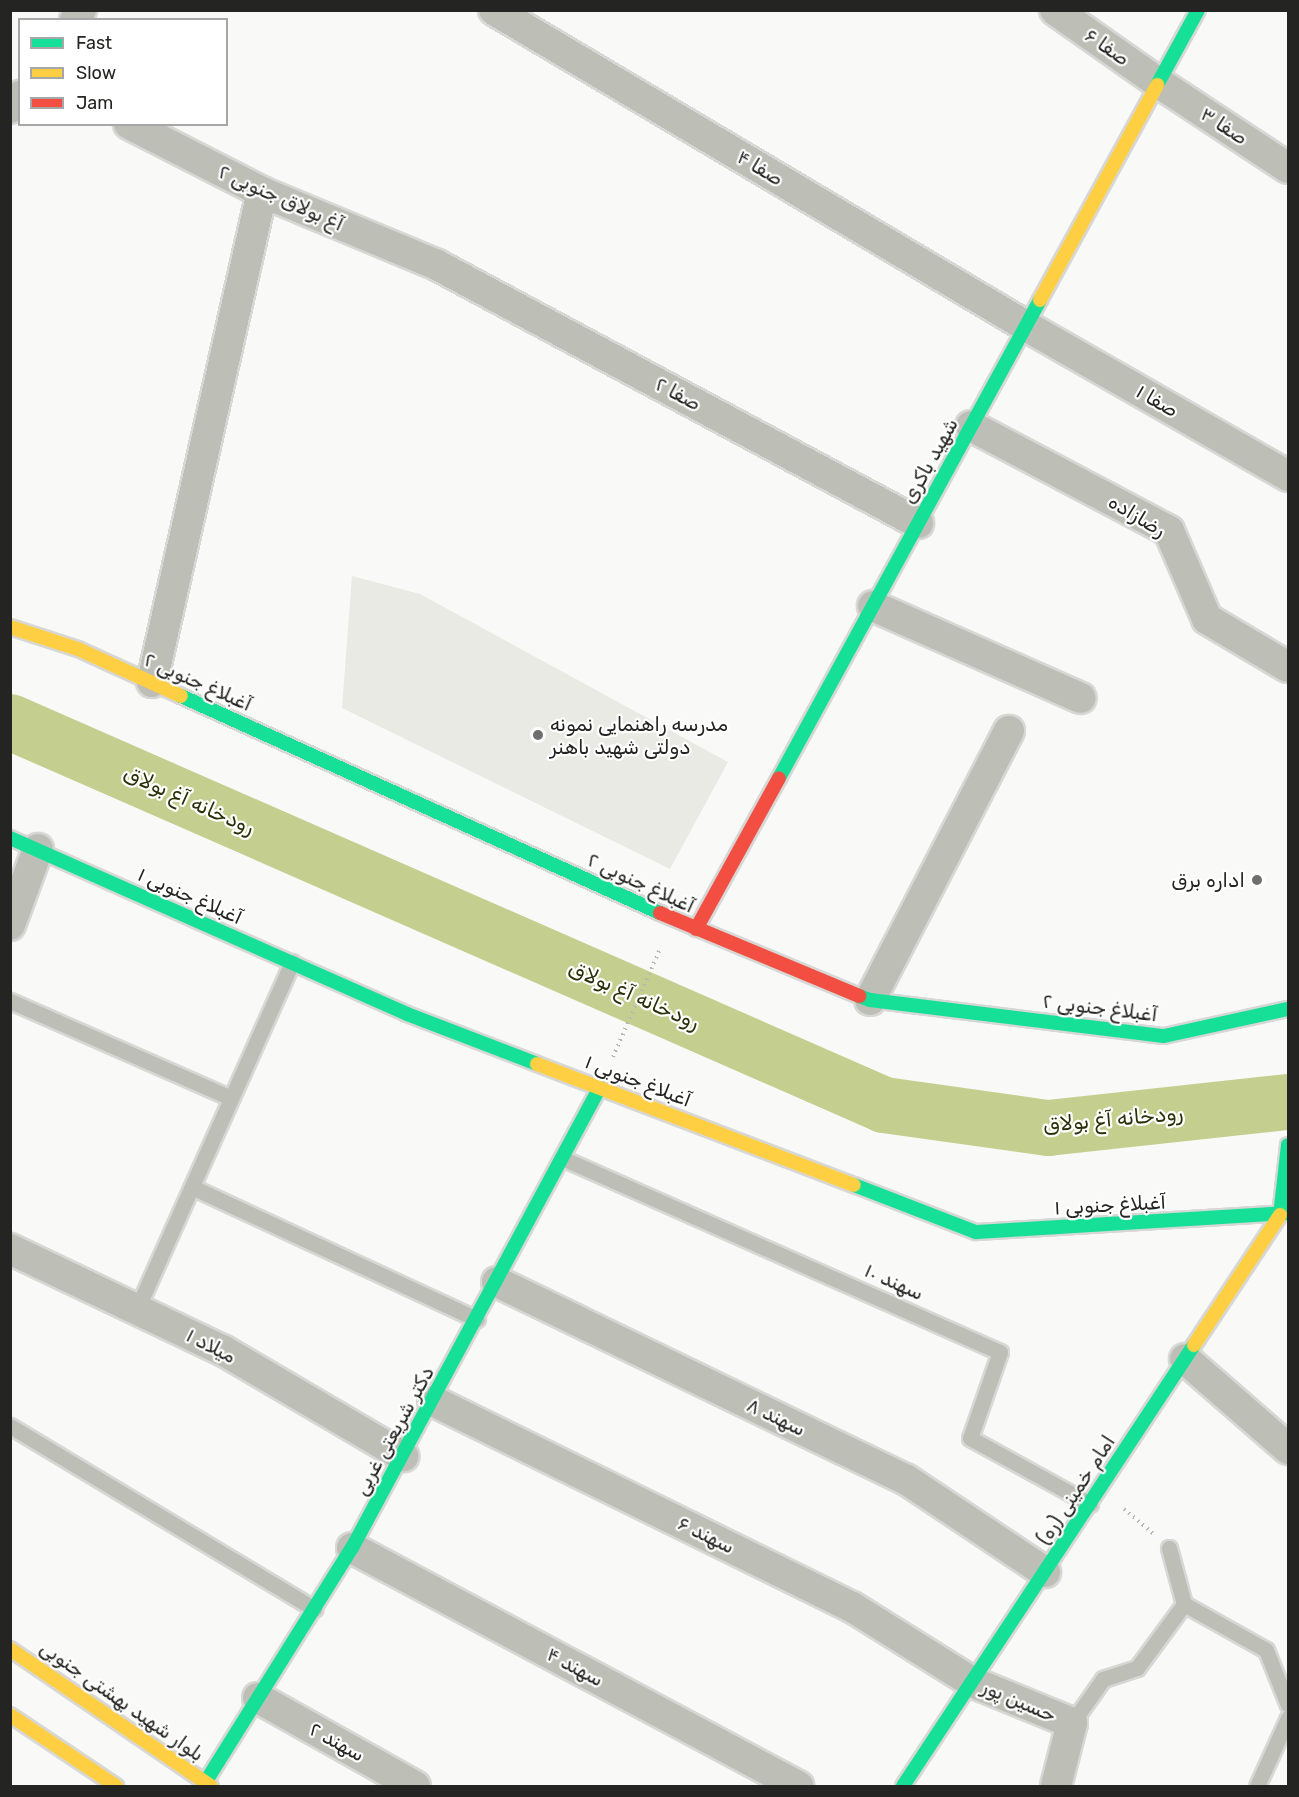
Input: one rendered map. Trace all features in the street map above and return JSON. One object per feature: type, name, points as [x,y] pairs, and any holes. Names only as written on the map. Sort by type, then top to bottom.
[{"type":"street","name":"صفا ۴","points":[[494,10],[1026,326]]},
{"type":"street","name":"صفا ۶","points":[[1055,10],[1159,83]]},
{"type":"street","name":"شهید باکری","points":[[696,929],[1198,10]]},
{"type":"street","name":"صفا ۳","points":[[1159,83],[1288,168]]},
{"type":"street","name":"آغ بولاق جنوبی ۲","points":[[133,126],[262,192],[437,265]]},
{"type":"street","points":[[152,682],[262,192]]},
{"type":"street","name":"صفا ۲","points":[[437,265],[918,523]]},
{"type":"street","name":"صفا ۱","points":[[1026,326],[1288,476]]},
{"type":"street","name":"رضازاده","points":[[971,426],[1169,531],[1207,619],[1288,668]]},
{"type":"street","points":[[873,606],[1081,698]]},
{"type":"street","name":"آغبلاغ جنوبی ۲","points":[[10,627],[78,649],[696,929],[870,1000],[1164,1036],[1288,1009]]},
{"type":"street","points":[[870,1000],[1009,730]]},
{"type":"street","name":"آغبلاغ جنوبی ۱","points":[[10,838],[407,1014],[976,1232],[1286,1212]]},
{"type":"street","points":[[10,925],[38,849]]},
{"type":"street","name":"دکتر شریعتی غربی","points":[[207,1785],[258,1698],[352,1548],[600,1088]]},
{"type":"street","points":[[1286,1212],[1287,1147]]},
{"type":"street","name":"امام خمینی (ره)","points":[[903,1786],[1185,1359],[1286,1212]]},
{"type":"street","name":"میلاد ۱","points":[[10,1249],[224,1351],[403,1456]]},
{"type":"street","name":"سهند ۸","points":[[497,1282],[907,1480],[1045,1572]]},
{"type":"street","points":[[1185,1359],[1288,1449]]},
{"type":"street","name":"سهند ۶","points":[[433,1401],[852,1607],[972,1682]]},
{"type":"street","name":"سهند ۴","points":[[352,1548],[798,1786]]},
{"type":"street","name":"بلوار شهید بهشتی جنوبی","points":[[10,1649],[207,1785]]},
{"type":"street","name":"حسین پور","points":[[972,1682],[1072,1724],[1056,1786]]},
{"type":"street","name":"سهند ۲","points":[[258,1698],[415,1786]]},
{"type":"street","points":[[10,1715],[116,1786]]},
{"type":"lane","points":[[137,1309],[292,962]]},
{"type":"lane","points":[[10,1001],[231,1098]]},
{"type":"lane","name":"سهند ۱۰","points":[[562,1158],[1000,1352],[970,1438],[1090,1504]]},
{"type":"lane","points":[[192,1187],[477,1319]]},
{"type":"lane","points":[[10,1426],[314,1609]]},
{"type":"lane","points":[[1169,1548],[1184,1604],[1266,1650],[1288,1706]]},
{"type":"lane","points":[[1072,1724],[1103,1679],[1137,1668],[1184,1604]]},
{"type":"lane","points":[[1257,1786],[1288,1718]]},
{"type":"path","points":[[600,1088],[674,918]]},
{"type":"path","points":[[1100,1488],[1169,1548]]},
{"type":"shaded area","name":"مدرسه راهنمایی نمونه دولتی شهید باهنر","points":[[352,576],[420,594],[728,762],[670,869],[342,708]]},
{"type":"waterway","name":"رودخانه آغ بولاق","points":[[10,722],[884,1105],[1048,1128],[1288,1102]]},
{"type":"traffic: fast","points":[[1157,85],[1198,10]]},
{"type":"traffic: fast","points":[[779,778],[1040,300]]},
{"type":"traffic: fast","points":[[181,696],[660,913]]},
{"type":"traffic: fast","points":[[10,838],[407,1014],[537,1064]]},
{"type":"traffic: fast","points":[[859,996],[870,1000],[1164,1036],[1288,1009]]},
{"type":"traffic: fast","points":[[203,1786],[352,1548],[600,1087]]},
{"type":"traffic: fast","points":[[1288,1145],[1280,1215],[1288,1208]]},
{"type":"traffic: fast","points":[[854,1185],[976,1232],[1288,1213]]},
{"type":"traffic: fast","points":[[903,1786],[1194,1345]]},
{"type":"traffic: slow","points":[[1040,300],[1157,85]]},
{"type":"traffic: slow","points":[[10,627],[78,649],[181,696]]},
{"type":"traffic: slow","points":[[537,1064],[854,1185]]},
{"type":"traffic: slow","points":[[1194,1345],[1280,1215]]},
{"type":"traffic: slow","points":[[10,1649],[211,1786]]},
{"type":"traffic: slow","points":[[10,1715],[116,1786]]},
{"type":"traffic: jam","points":[[696,929],[779,778]]},
{"type":"traffic: jam","points":[[660,913],[859,996]]},
{"type":"place","name":"مدرسه راهنمایی نمونه دولتی شهید باهنر","points":[[538,735]]},
{"type":"place","name":"اداره برق","points":[[1257,880]]}]
